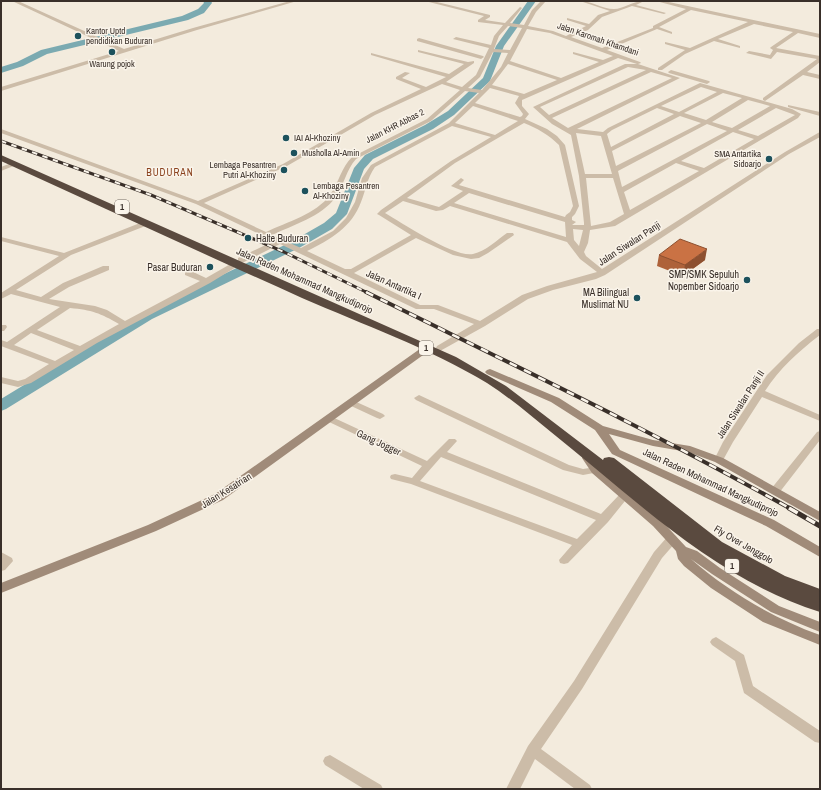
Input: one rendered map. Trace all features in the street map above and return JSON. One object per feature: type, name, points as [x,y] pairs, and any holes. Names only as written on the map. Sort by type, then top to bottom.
[{"type":"highway","name":"Jalan Raden Mohammad Mangkudiprojo","points":[[1,152],[108,204]]},
{"type":"highway","name":"Jalan Raden Mohammad Mangkudiprojo","points":[[1,158],[121,209],[239,262],[427,348],[482,376],[509,392],[657,506]]},
{"type":"highway","name":"Jalan Raden Mohammad Mangkudiprojo","points":[[121,209],[145,223],[239,262]]},
{"type":"highway","name":"Jalan Raden Mohammad Mangkudiprojo","points":[[256,270],[440,348],[490,372],[523,393],[657,506]]},
{"type":"highway","name":"Fly Over Jenggolo","points":[[657,506],[717,546],[780,580],[820,596]]},
{"type":"highway","name":"1","points":[[657,506],[681,531],[740,571],[771,587],[820,606]]},
{"type":"street","points":[[18,1],[96,40],[123,51]]},
{"type":"street","points":[[1,89],[123,51],[295,1]]},
{"type":"street","name":"Jalan Karomah Khamdani","points":[[427,1],[488,16],[480,21],[522,26],[568,37],[618,56],[660,69],[678,79],[765,99],[820,114]]},
{"type":"street","points":[[298,250],[319,243],[344,226],[357,204],[365,179],[370,170],[384,157],[410,147],[451,124],[471,104],[503,68],[508,52],[522,26],[544,1]]},
{"type":"street","points":[[582,1],[615,11]]},
{"type":"street","points":[[568,37],[586,29],[600,16],[632,6],[642,1]]},
{"type":"street","points":[[658,1],[820,36]]},
{"type":"street","points":[[632,6],[664,13]]},
{"type":"street","name":"Jalan KHR Abbas 2","points":[[266,235],[303,218],[324,206],[333,195],[351,161],[429,120],[465,89],[478,76],[492,50],[497,36],[520,8]]},
{"type":"street","points":[[603,50],[656,28],[656,26],[690,8]]},
{"type":"street","points":[[647,14],[668,19]]},
{"type":"street","points":[[569,19],[590,26]]},
{"type":"street","points":[[660,69],[681,54],[715,40],[752,22]]},
{"type":"street","points":[[656,28],[670,33]]},
{"type":"street","points":[[776,50],[773,48],[797,31]]},
{"type":"street","points":[[456,39],[492,50],[508,52]]},
{"type":"street","points":[[419,40],[481,57]]},
{"type":"street","points":[[715,40],[738,47]]},
{"type":"street","points":[[666,42],[691,50]]},
{"type":"street","points":[[198,203],[285,165],[367,117],[442,82],[492,50]]},
{"type":"street","points":[[750,53],[771,57],[776,50]]},
{"type":"street","points":[[776,50],[820,59]]},
{"type":"street","points":[[420,51],[484,66]]},
{"type":"street","points":[[575,53],[603,62]]},
{"type":"street","points":[[373,54],[450,76]]},
{"type":"street","points":[[510,235],[478,255],[471,257],[459,254],[416,235],[381,214],[383,211],[453,162],[521,122],[526,114],[518,105],[522,97],[618,56]]},
{"type":"street","points":[[765,99],[785,84],[804,73],[820,59]]},
{"type":"street","points":[[506,61],[561,80]]},
{"type":"street","points":[[461,180],[454,186],[568,224],[608,226],[757,138],[796,117],[798,114],[703,85],[695,86],[610,129],[604,134],[570,130],[558,125],[536,109],[537,106],[627,65],[634,65],[678,79]]},
{"type":"street","points":[[548,118],[650,70]]},
{"type":"street","points":[[407,73],[398,78],[425,90]]},
{"type":"street","points":[[804,73],[820,77]]},
{"type":"street","points":[[570,130],[678,79]]},
{"type":"street","points":[[442,82],[465,89],[485,89],[522,97]]},
{"type":"street","points":[[688,84],[695,86]]},
{"type":"street","points":[[608,150],[723,91]]},
{"type":"street","points":[[582,176],[615,173],[747,98]]},
{"type":"street","points":[[471,104],[521,120],[556,137],[562,145],[576,206],[573,213],[568,216],[570,240],[583,257],[602,273]]},
{"type":"street","points":[[655,106],[757,138]]},
{"type":"street","points":[[620,191],[775,106]]},
{"type":"street","points":[[451,124],[496,137]]},
{"type":"street","points":[[570,130],[574,134],[582,176],[587,226],[584,243],[580,252]]},
{"type":"street","name":"Jalan Antartika I","points":[[1,131],[198,203],[419,307],[435,306],[482,324]]},
{"type":"street","points":[[604,134],[628,214]]},
{"type":"street","name":"Jalan Siwalan Panji","points":[[440,348],[525,297],[537,292],[593,277],[602,273],[777,159],[820,134]]},
{"type":"street","points":[[368,151],[384,157]]},
{"type":"street","points":[[676,161],[704,170]]},
{"type":"street","points":[[1,169],[14,164]]},
{"type":"street","points":[[402,199],[436,209],[441,209],[468,191]]},
{"type":"street","points":[[450,204],[570,240]]},
{"type":"street","points":[[1,297],[64,255],[145,223]]},
{"type":"street","points":[[344,271],[350,272],[356,270],[416,235]]},
{"type":"street","points":[[1,239],[64,255]]},
{"type":"street","points":[[1,380],[15,384],[22,384],[80,349],[207,281],[239,262],[283,243]]},
{"type":"street","points":[[42,300],[66,285],[106,268]]},
{"type":"street","points":[[188,273],[207,281]]},
{"type":"street","points":[[10,291],[68,306],[92,308],[104,312],[125,324]]},
{"type":"street","points":[[4,344],[30,330],[68,306]]},
{"type":"street","points":[[30,330],[80,349]]},
{"type":"street","name":"Jalan Siwalan Panji II","points":[[719,460],[728,442],[770,377],[802,345],[820,331]]},
{"type":"street","points":[[4,344],[56,364]]},
{"type":"street","name":"Jalan Kesatrian","points":[[1,588],[120,541],[204,505],[238,485],[427,348]]},
{"type":"street","name":"Jalan Raden Mohammad Mangkudiprojo","points":[[490,372],[555,400],[599,428],[648,441],[690,449],[719,460],[820,517]]},
{"type":"street","points":[[761,393],[820,418]]},
{"type":"street","points":[[419,398],[566,468],[583,472],[596,470]]},
{"type":"street","points":[[352,403],[380,416]]},
{"type":"street","name":"Gang Jogger","points":[[330,419],[428,465]]},
{"type":"street","name":"Jalan Raden Mohammad Mangkudiprojo","points":[[599,428],[616,452],[770,523],[820,553]]},
{"type":"street","points":[[775,491],[820,434]]},
{"type":"street","points":[[414,482],[428,465],[452,441]]},
{"type":"street","name":"Jalan Raden Mohammad Mangkudiprojo","points":[[584,451],[596,470],[624,496],[657,523],[682,550],[684,558],[688,563],[715,585],[768,618],[795,631],[820,640]]},
{"type":"street","points":[[440,453],[604,519]]},
{"type":"street","points":[[394,477],[414,482],[580,544]]},
{"type":"street","points":[[564,560],[624,496]]},
{"type":"street","points":[[513,789],[533,750],[578,684],[658,555],[672,539]]},
{"type":"street","name":"Jalan Raden Mohammad Mangkudiprojo","points":[[682,550],[694,554],[716,571],[775,609],[820,627]]},
{"type":"street","points":[[1,556],[8,561],[1,567]]},
{"type":"street","points":[[716,642],[740,658],[748,689],[818,734]]},
{"type":"street","points":[[533,750],[585,789]]},
{"type":"street","points":[[330,761],[376,789]]},
{"type":"building","points":[[680,239],[707,249],[685,265],[659,255]]},
{"type":"waterway","points":[[1,70],[20,64],[44,52],[185,18],[201,11],[208,3],[207,1]]},
{"type":"waterway","points":[[1,406],[147,316],[295,245],[328,226],[341,214],[359,168],[369,157],[429,127],[451,113],[487,79],[500,46],[532,1]]},
{"type":"railway","points":[[1,141],[151,195],[284,252],[368,293]]},
{"type":"railway","points":[[366,292],[527,371],[686,452],[791,509]]},
{"type":"railway","points":[[789,508],[820,526]]},
{"type":"place","name":"Kantor Uptd pendidikan Buduran","points":[[78,36]]},
{"type":"place","name":"Warung pojok","points":[[112,52]]},
{"type":"place","name":"IAI Al-Khoziny","points":[[286,138]]},
{"type":"place","name":"Musholla Al-Amin","points":[[294,153]]},
{"type":"place","name":"SMA Antartika Sidoarjo","points":[[769,159]]},
{"type":"place","name":"Lembaga Pesantren Putri Al-Khoziny","points":[[284,170]]},
{"type":"place","name":"Lembaga Pesantren Al-Khoziny","points":[[305,191]]},
{"type":"place","name":"Halte Buduran","points":[[248,238]]},
{"type":"place","name":"Pasar Buduran","points":[[210,267]]},
{"type":"place","name":"SMP/SMK Sepuluh Nopember Sidoarjo","points":[[747,280]]},
{"type":"place","name":"MA Bilingual Muslimat NU","points":[[637,298]]},
{"type":"district","name":"BUDURAN","points":[[170,172]]}]
